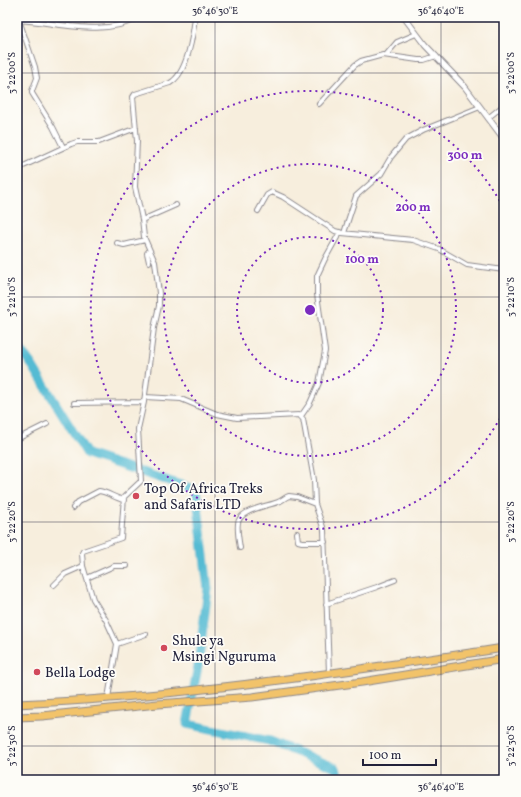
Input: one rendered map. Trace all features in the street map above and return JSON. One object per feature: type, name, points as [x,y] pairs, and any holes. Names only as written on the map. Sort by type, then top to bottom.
[{"type":"highway","points":[[17,704],[108,698],[262,683],[504,648]]},
{"type":"highway","points":[[476,652],[479,663]]},
{"type":"highway","points":[[17,717],[252,697],[362,682],[504,659]]},
{"type":"street","points":[[63,147],[54,127],[32,93],[37,78],[35,67],[18,20],[90,28],[103,28],[128,23],[140,17]]},
{"type":"street","points":[[108,698],[117,644],[106,620],[93,599],[81,555],[83,551],[121,538],[124,500],[139,483],[141,478],[138,430],[145,397],[154,328],[159,306],[155,262],[145,240],[135,187],[136,128],[133,97],[135,94],[170,83],[174,80],[185,61],[195,17]]},
{"type":"street","points":[[404,17],[416,34],[465,87],[504,139]]},
{"type":"street","points":[[386,55],[397,42],[416,34]]},
{"type":"street","points":[[319,104],[355,64],[361,61],[379,55],[418,60],[424,60],[436,56]]},
{"type":"street","points":[[488,118],[504,105]]},
{"type":"street","points":[[301,416],[310,403],[319,383],[325,351],[317,294],[317,276],[325,259],[342,233],[356,196],[381,174],[391,156],[406,138],[480,107]]},
{"type":"street","points":[[17,169],[77,142],[99,142],[136,128]]},
{"type":"street","points":[[258,211],[267,195],[272,192],[283,197],[330,228],[342,233],[413,240],[440,249],[467,265],[504,270]]},
{"type":"street","points":[[142,220],[176,205]]},
{"type":"street","points":[[117,243],[124,245],[145,240]]},
{"type":"street","points":[[149,251],[149,262]]},
{"type":"street","points":[[145,397],[181,399],[217,414],[237,418],[301,416]]},
{"type":"street","points":[[74,403],[144,402]]},
{"type":"street","points":[[301,416],[303,419],[313,472],[315,504],[324,530],[329,673]]},
{"type":"street","points":[[17,440],[47,424]]},
{"type":"street","points":[[73,508],[78,502],[99,490],[115,498],[124,500]]},
{"type":"street","points":[[240,548],[238,522],[240,518],[246,514],[262,506],[280,502],[289,496],[297,497],[315,504]]},
{"type":"street","points":[[297,533],[298,541],[325,542]]},
{"type":"street","points":[[54,585],[65,574],[83,566]]},
{"type":"street","points":[[87,578],[114,566],[127,566]]},
{"type":"street","points":[[326,604],[377,588],[395,580]]},
{"type":"street","points":[[117,644],[146,634]]},
{"type":"waterway","points":[[17,345],[32,365],[87,454],[196,490],[208,589],[198,666],[187,724],[270,741],[336,768],[339,780]]},
{"type":"place","name":"Top Of Africa Treks and Safaris LTD","points":[[136,496]]},
{"type":"place","name":"Shule ya Msingi Nguruma","points":[[164,648]]},
{"type":"place","name":"Bella Lodge","points":[[37,672]]}]
